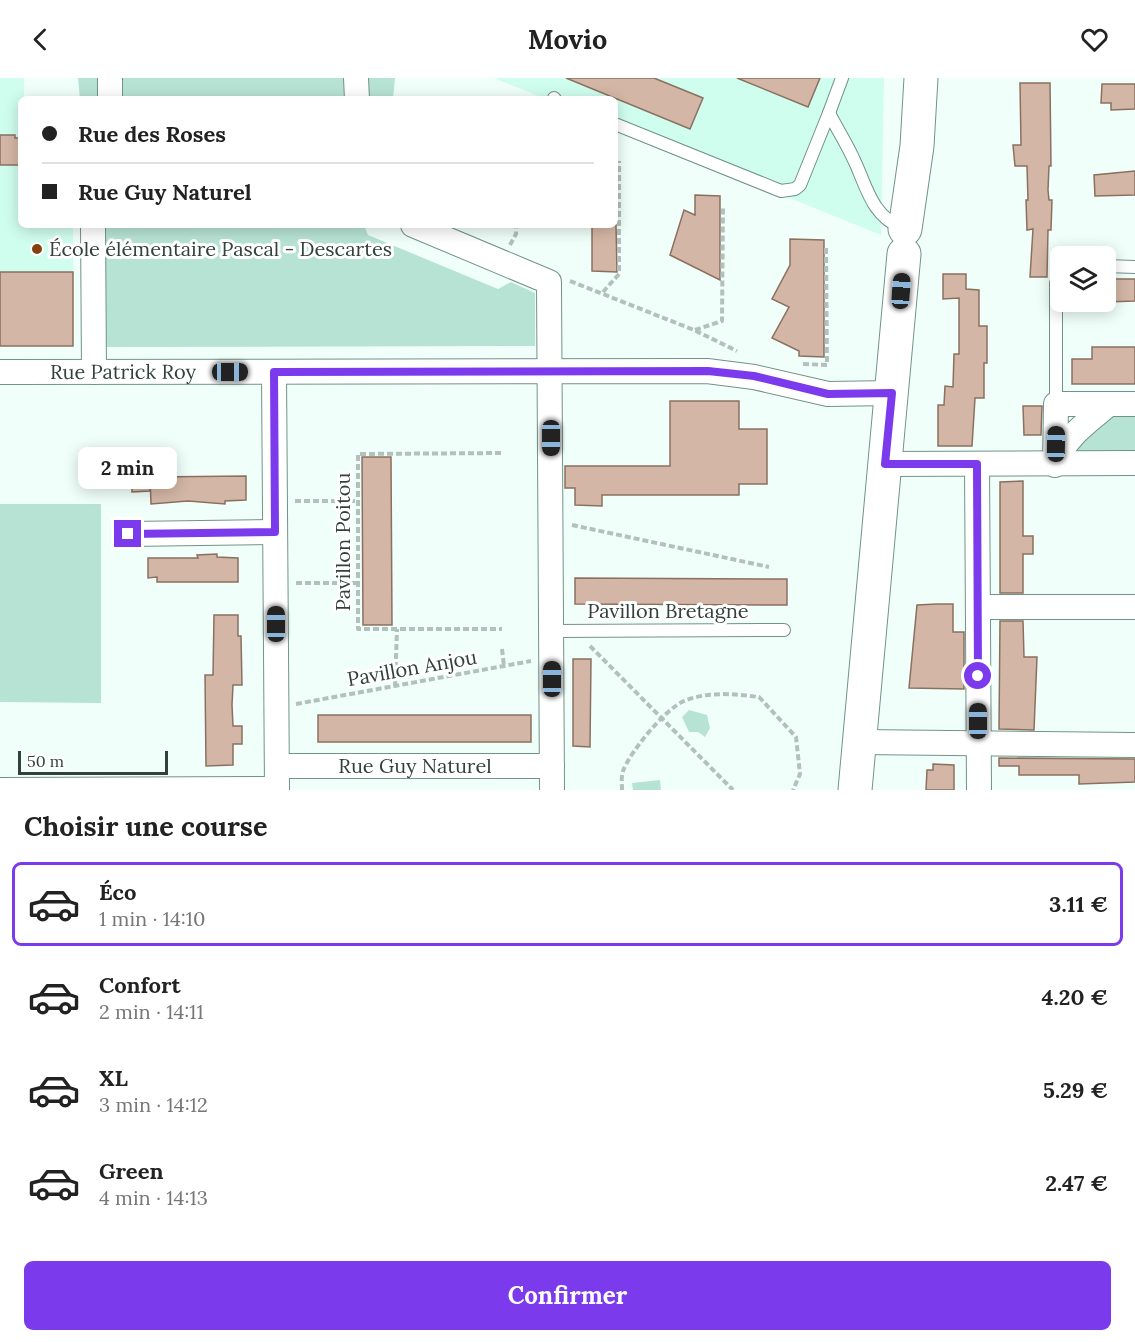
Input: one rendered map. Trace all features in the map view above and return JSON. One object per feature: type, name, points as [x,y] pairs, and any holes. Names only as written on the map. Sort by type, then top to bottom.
[{"type":"main road","points":[[904,78],[905,242]]},
{"type":"main road","points":[[855,790],[905,242],[917,146],[921,78]]},
{"type":"street","points":[[110,78],[110,96]]},
{"type":"street","points":[[356,78],[357,96]]},
{"type":"street","points":[[93,228],[94,372]]},
{"type":"street","points":[[420,228],[549,282],[552,790]]},
{"type":"street","name":"Rue Patrick Roy","points":[[0,372],[726,372],[763,378],[817,393],[837,395],[892,393]]},
{"type":"street","points":[[274,372],[277,782]]},
{"type":"street","points":[[1055,465],[1056,404],[1135,404]]},
{"type":"street","points":[[1055,465],[1060,451],[1070,438],[1109,404]]},
{"type":"street","points":[[885,464],[1135,463]]},
{"type":"street","points":[[977,464],[979,790]]},
{"type":"street","points":[[128,534],[275,532]]},
{"type":"street","points":[[978,607],[1135,607]]},
{"type":"street","points":[[860,742],[1135,745]]},
{"type":"street","name":"Rue Guy Naturel","points":[[0,790],[277,782],[552,766]]},
{"type":"lane","points":[[618,125],[773,189],[788,191],[800,185],[842,78]]},
{"type":"lane","points":[[829,113],[854,160],[869,197],[879,213],[905,242]]},
{"type":"lane","points":[[1116,267],[1135,267]]},
{"type":"lane","points":[[1056,312],[1056,404]]},
{"type":"lane","name":"Pavillon Bretagne","points":[[552,631],[784,630]]},
{"type":"path","points":[[603,292],[619,274],[619,161]]},
{"type":"path","points":[[694,330],[722,321],[723,207]]},
{"type":"path","points":[[792,364],[827,365],[826,248]]},
{"type":"path","points":[[549,282],[561,277],[603,292],[694,330],[737,351]]},
{"type":"path","name":"Pavillon Poitou","points":[[397,629],[358,629],[358,454],[501,453]]},
{"type":"path","points":[[275,501],[358,501]]},
{"type":"path","points":[[551,520],[769,567]]},
{"type":"path","points":[[276,583],[358,584]]},
{"type":"path","points":[[395,686],[397,629],[502,629]]},
{"type":"path","points":[[588,644],[733,790]]},
{"type":"path","points":[[502,649],[504,666]]},
{"type":"path","name":"Pavillon Anjou","points":[[277,708],[552,657]]},
{"type":"path","points":[[622,790],[623,772],[644,738],[662,718],[684,701],[719,693],[759,697],[796,737],[800,774],[793,790]]},
{"type":"shaded area","name":"École élémentaire Pascal - Descartes","points":[[0,78],[24,78],[24,96],[18,96],[18,228],[73,228],[73,346],[0,346]]},
{"type":"shaded area","points":[[78,78],[395,78],[393,96],[80,96]]},
{"type":"shaded area","points":[[494,78],[884,78],[881,235],[618,128],[618,96],[539,96]]},
{"type":"shaded area","points":[[103,228],[365,228],[368,235],[498,289],[511,282],[535,293],[535,346],[101,347]]},
{"type":"shaded area","points":[[1107,415],[1135,416],[1135,456],[1065,457]]},
{"type":"shaded area","points":[[0,504],[101,504],[101,703],[0,702]]},
{"type":"shaded area","points":[[689,710],[707,715],[710,728],[705,737],[698,732],[689,732],[682,717]]},
{"type":"shaded area","points":[[660,780],[661,790],[633,790],[632,783]]},
{"type":"building","points":[[566,78],[654,78],[703,98],[690,129],[618,99],[618,96],[610,96]]},
{"type":"building","points":[[737,78],[820,78],[808,107]]},
{"type":"building","points":[[1020,83],[1050,83],[1051,166],[1049,166],[1048,190],[1049,200],[1052,200],[1051,230],[1048,230],[1047,277],[1030,277],[1033,229],[1027,230],[1027,166],[1015,166],[1013,145],[1021,145]]},
{"type":"building","points":[[1102,84],[1135,84],[1135,109],[1111,110],[1111,103],[1101,103]]},
{"type":"building","points":[[0,135],[15,135],[15,138],[18,138],[18,165],[0,165]]},
{"type":"building","points":[[1135,171],[1135,195],[1095,196],[1094,175]]},
{"type":"building","points":[[695,195],[720,196],[720,280],[670,255],[684,210],[695,215]]},
{"type":"building","points":[[592,228],[616,228],[617,272],[592,271]]},
{"type":"building","points":[[790,239],[824,240],[824,357],[799,356],[799,351],[772,338],[789,307],[772,299],[790,265]]},
{"type":"building","points":[[0,272],[73,272],[73,346],[0,346]]},
{"type":"building","points":[[943,274],[966,274],[966,289],[979,290],[979,326],[987,326],[984,398],[975,398],[972,446],[938,446],[938,405],[944,405],[945,386],[953,387],[954,354],[959,354],[959,298],[943,299]]},
{"type":"building","points":[[1116,279],[1135,279],[1135,301],[1116,302]]},
{"type":"building","points":[[1092,347],[1135,347],[1135,384],[1072,384],[1072,359],[1092,359]]},
{"type":"building","points":[[670,401],[739,401],[739,429],[767,429],[767,484],[739,484],[739,495],[602,495],[602,506],[575,505],[575,488],[565,488],[565,466],[670,466]]},
{"type":"building","points":[[1023,406],[1042,406],[1041,435],[1024,435]]},
{"type":"building","points":[[362,457],[391,457],[392,625],[363,625]]},
{"type":"building","points":[[131,463],[151,463],[150,491],[132,492]]},
{"type":"building","points":[[246,476],[246,500],[225,501],[225,504],[188,501],[151,504],[150,477]]},
{"type":"building","points":[[1023,481],[1023,536],[1033,536],[1033,554],[1023,554],[1023,593],[1000,593],[1000,482]]},
{"type":"building","points":[[217,554],[217,557],[238,558],[238,582],[157,582],[157,577],[148,578],[148,558],[198,558],[197,555]]},
{"type":"building","points":[[575,578],[787,579],[787,605],[575,604]]},
{"type":"building","points":[[953,604],[953,632],[964,632],[964,689],[909,688],[917,605]]},
{"type":"building","points":[[214,615],[238,615],[242,685],[233,685],[232,705],[233,726],[242,726],[242,744],[233,744],[233,765],[206,766],[205,675],[213,675]]},
{"type":"building","points":[[1000,621],[1023,621],[1024,657],[1037,657],[1034,730],[999,729]]},
{"type":"building","points":[[573,659],[591,659],[590,747],[573,746]]},
{"type":"building","points":[[318,715],[531,715],[531,742],[318,742]]},
{"type":"building","points":[[999,758],[1135,759],[1135,782],[1079,784],[1079,775],[1019,775],[1019,766],[999,766]]},
{"type":"building","points":[[933,764],[954,765],[954,790],[926,790],[927,770],[933,770]]},
{"type":"place","name":"École élémentaire Pascal - Descartes","points":[[37,249]]},
{"type":"route","points":[[128,534],[275,532],[276,402],[274,372],[708,371],[754,376],[817,393],[837,395],[892,393],[885,464],[977,464],[978,676]]}]
